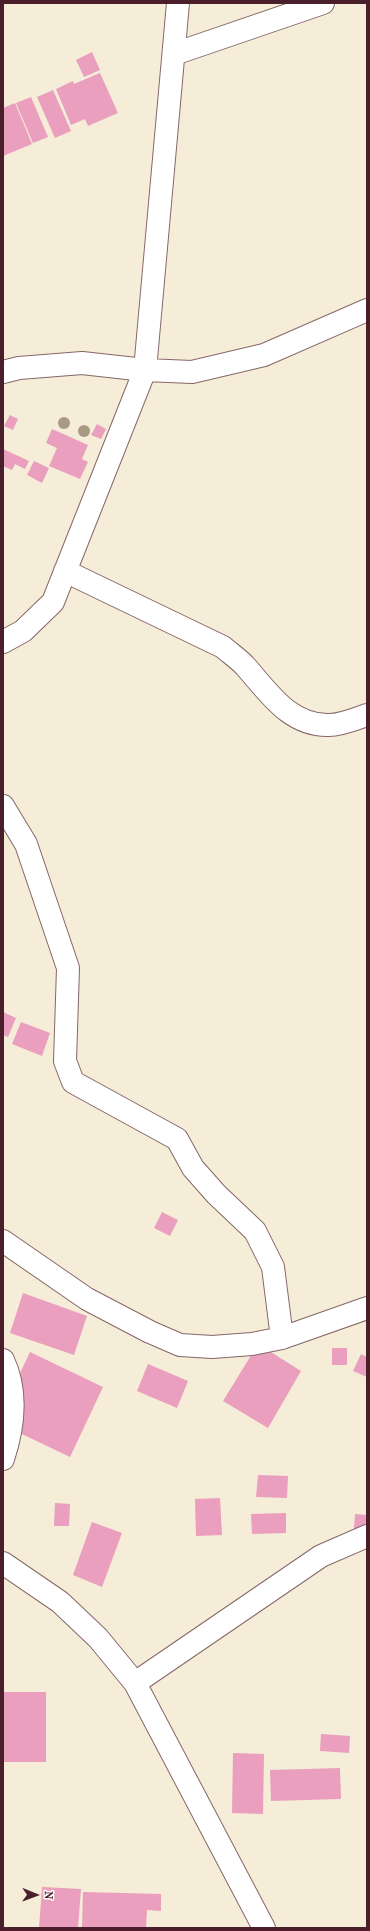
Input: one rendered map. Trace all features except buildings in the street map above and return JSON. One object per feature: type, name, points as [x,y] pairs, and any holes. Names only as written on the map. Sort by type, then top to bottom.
[{"type":"street","points":[[3,642],[23,631],[53,602],[145,370],[178,3]]},
{"type":"street","points":[[174,54],[323,3]]},
{"type":"street","points":[[3,372],[19,368],[82,363],[145,370],[192,372],[264,355],[367,310]]},
{"type":"street","points":[[65,571],[223,647],[245,666],[276,702],[293,716],[309,722],[328,726],[346,723],[367,715]]},
{"type":"street","points":[[3,806],[26,844],[68,968],[65,1061],[73,1082],[177,1140],[193,1168],[216,1194],[255,1231],[274,1267],[282,1338]]},
{"type":"street","points":[[3,1242],[87,1299],[150,1332],[180,1345],[212,1347],[252,1344],[282,1338],[367,1308]]},
{"type":"street","points":[[3,1459],[12,1423],[14,1399],[5,1370]]},
{"type":"street","points":[[136,1683],[321,1556],[367,1536]]},
{"type":"street","points":[[3,1563],[60,1602],[98,1638],[136,1683],[264,1928]]}]
